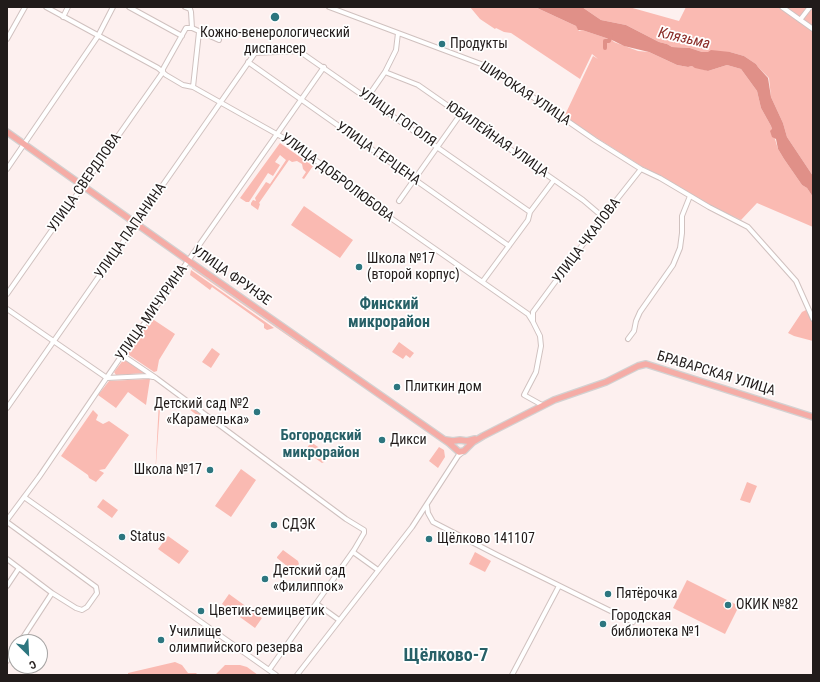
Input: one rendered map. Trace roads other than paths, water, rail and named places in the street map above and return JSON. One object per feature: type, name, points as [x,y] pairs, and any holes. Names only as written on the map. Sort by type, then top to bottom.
[{"type":"main road","name":"УЛИЦА ФРУНЗЕ","points":[[7,132],[188,261],[443,439],[455,450]]},
{"type":"main road","name":"БРАВАРСКАЯ УЛИЦА","points":[[482,436],[542,405],[606,382],[638,366],[646,364],[813,417]]},
{"type":"main road","points":[[456,441],[454,446],[455,450],[459,452],[465,450],[482,436]]},
{"type":"main road","points":[[443,439],[470,441],[482,436]]},
{"type":"main road","points":[[463,441],[466,445],[465,450]]},
{"type":"street","points":[[7,39],[25,7]]},
{"type":"street","name":"УЛИЦА ДОБРОЛЮБОВА","points":[[46,7],[163,72],[183,85],[193,87],[278,134],[351,185],[365,200],[528,314],[533,322]]},
{"type":"street","points":[[63,17],[68,7]]},
{"type":"street","points":[[7,169],[98,36],[113,7]]},
{"type":"street","points":[[129,7],[182,36]]},
{"type":"street","points":[[185,7],[190,9],[192,12],[192,28],[219,40]]},
{"type":"street","name":"ШИРОКАЯ УЛИЦА","points":[[330,7],[481,64],[498,73],[595,140],[643,170],[660,178],[708,207],[748,227],[796,281],[813,319]]},
{"type":"street","points":[[782,7],[813,29]]},
{"type":"street","points":[[800,20],[810,7]]},
{"type":"street","name":"УЛИЦА СВЕРДЛОВА","points":[[7,294],[163,72],[163,69],[186,28],[192,28]]},
{"type":"street","points":[[193,87],[199,32]]},
{"type":"street","points":[[367,98],[385,72],[396,50],[398,33]]},
{"type":"street","name":"УЛИЦА ГОГОЛЯ","points":[[255,52],[299,51],[530,212]]},
{"type":"street","name":"УЛИЦА ПАПАНИНА","points":[[7,408],[255,52]]},
{"type":"street","name":"УЛИЦА ГЕРЦЕНА","points":[[248,62],[509,246]]},
{"type":"street","name":"УЛИЦА МИЧУРИНА","points":[[7,521],[324,67]]},
{"type":"street","name":"ЮБИЛЕЙНАЯ УЛИЦА","points":[[385,72],[418,85],[584,200],[604,217]]},
{"type":"street","points":[[399,201],[460,115]]},
{"type":"street","name":"УЛИЦА ЧКАЛОВА","points":[[533,322],[533,312],[604,217],[643,170]]},
{"type":"street","points":[[483,282],[528,220],[530,212],[554,180]]},
{"type":"street","points":[[628,339],[634,331],[640,312],[674,265],[680,248],[682,216],[690,196]]},
{"type":"street","points":[[7,309],[107,378],[148,376],[156,378]]},
{"type":"street","points":[[533,322],[540,336],[541,346],[536,372],[524,395],[542,405]]},
{"type":"street","points":[[122,355],[156,378],[346,519],[364,530],[364,533],[353,552],[269,670]]},
{"type":"street","points":[[455,450],[456,460]]},
{"type":"street","points":[[297,675],[412,527],[456,460],[465,450]]},
{"type":"street","points":[[24,497],[276,675]]},
{"type":"street","points":[[427,506],[428,513],[434,522],[632,622]]},
{"type":"street","points":[[7,521],[96,587],[97,593],[87,607],[82,610],[76,608],[52,593],[7,559]]},
{"type":"street","points":[[353,552],[378,570]]},
{"type":"street","points":[[7,586],[19,568]]},
{"type":"street","points":[[512,675],[559,586]]},
{"type":"street","points":[[25,634],[52,593]]},
{"type":"street","points":[[317,604],[340,620]]},
{"type":"waterway","points":[[605,48],[605,41],[609,41],[611,34]]},
{"type":"place","name":"Кожно-венерологический диспансер","points":[[275,17]]},
{"type":"place","name":"Продукты","points":[[442,44]]},
{"type":"place","name":"Школа №17 (второй корпус)","points":[[359,267]]},
{"type":"place","name":"Плиткин дом","points":[[397,387]]},
{"type":"place","name":"Детский сад №2 «Карамелька»","points":[[257,412]]},
{"type":"place","name":"Дикси","points":[[382,440]]},
{"type":"place","name":"Школа №17","points":[[210,470]]},
{"type":"place","name":"СДЭК","points":[[274,525]]},
{"type":"place","name":"Status","points":[[122,537]]},
{"type":"place","name":"Щёлково 141107","points":[[429,539]]},
{"type":"place","name":"Детский сад «Филиппок»","points":[[265,579]]},
{"type":"place","name":"Пятёрочка","points":[[608,594]]},
{"type":"place","name":"ОКИК №82","points":[[728,605]]},
{"type":"place","name":"Цветик-семицветик","points":[[201,611]]},
{"type":"place","name":"Городская библиотека №1","points":[[603,624]]},
{"type":"place","name":"Училище олимпийского резерва","points":[[161,640]]},
{"type":"district","name":"Финский микрорайон","points":[[389,314]]},
{"type":"district","name":"Богородский микрорайон","points":[[321,444]]},
{"type":"district","name":"Щёлково-7","points":[[446,656]]},
{"type":"water label","name":"Клязьма","points":[[684,39]]}]
